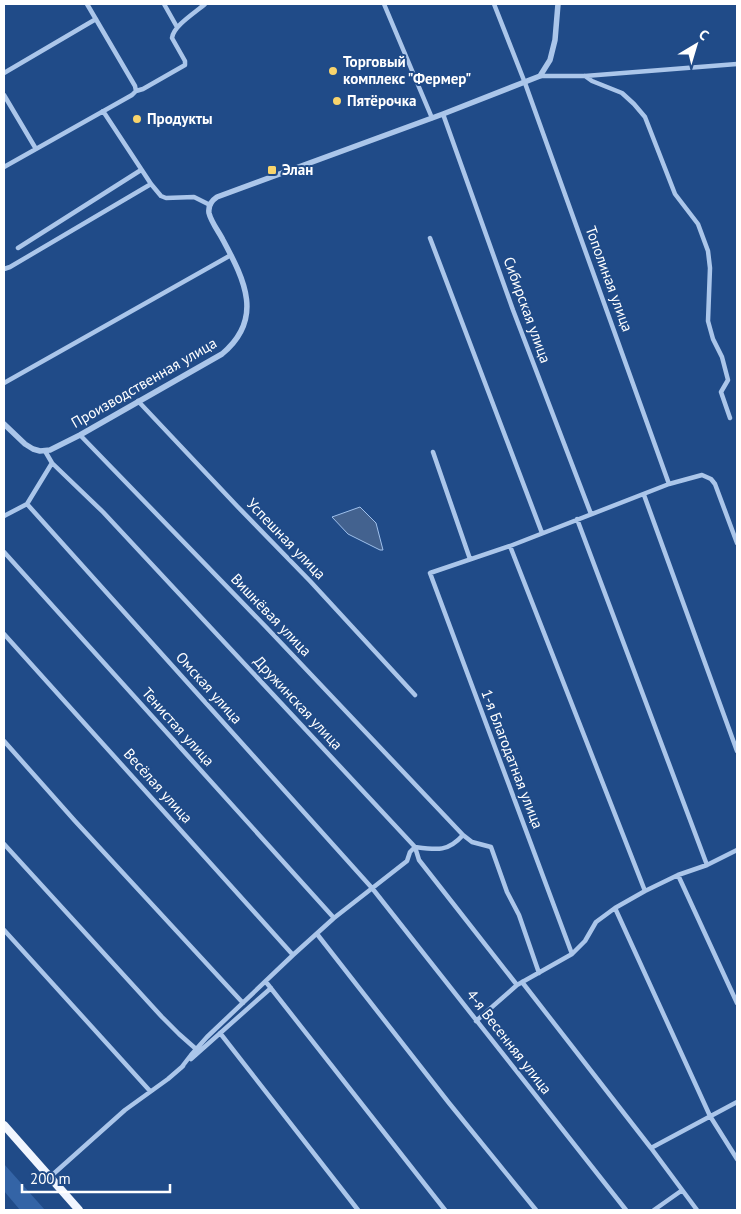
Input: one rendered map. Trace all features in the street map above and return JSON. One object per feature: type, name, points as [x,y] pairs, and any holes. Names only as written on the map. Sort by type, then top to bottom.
[{"type":"main road","points":[[4,1125],[79,1210]]},
{"type":"street","points":[[87,4],[135,86],[136,91]]},
{"type":"street","points":[[164,4],[177,27]]},
{"type":"street","points":[[4,167],[184,65],[185,60],[172,38],[172,34],[177,27],[205,4]]},
{"type":"street","points":[[384,4],[432,118]]},
{"type":"street","name":"Тополиная улица","points":[[494,4],[525,83],[669,484]]},
{"type":"street","points":[[540,76],[550,60],[555,40],[558,4]]},
{"type":"street","points":[[4,73],[96,19]]},
{"type":"street","points":[[103,111],[141,170],[161,196],[166,198],[194,197],[210,205],[217,196],[443,114],[540,76],[585,76],[737,64]]},
{"type":"street","points":[[585,76],[592,81],[622,93],[645,117],[675,194],[698,224],[708,251],[710,268],[708,321],[713,339],[722,357],[728,380],[721,392],[730,418]]},
{"type":"street","points":[[4,95],[36,149]]},
{"type":"street","name":"Сибирская улица","points":[[443,114],[516,319],[592,514]]},
{"type":"street","points":[[18,248],[141,170]]},
{"type":"street","points":[[4,269],[151,184]]},
{"type":"street","name":"Производственная улица","points":[[45,451],[59,447],[222,354],[241,333],[247,317],[248,304],[244,283],[211,218],[210,205]]},
{"type":"street","points":[[430,238],[542,533]]},
{"type":"street","points":[[4,384],[231,255]]},
{"type":"street","name":"Успешная улица","points":[[138,401],[415,695]]},
{"type":"street","points":[[4,424],[25,444],[33,449],[45,451]]},
{"type":"street","name":"Вишнёвая улица","points":[[80,435],[463,835]]},
{"type":"street","name":"Дружинская улица","points":[[45,451],[52,463],[72,480],[103,512],[415,847],[419,860],[651,1148],[696,1210]]},
{"type":"street","points":[[433,452],[470,559],[510,546],[669,484],[702,475],[708,476],[715,484],[737,543]]},
{"type":"street","points":[[4,516],[27,504],[52,463]]},
{"type":"street","points":[[644,495],[737,751]]},
{"type":"street","name":"Омская улица","points":[[27,504],[372,888]]},
{"type":"street","points":[[577,519],[707,865]]},
{"type":"street","points":[[510,546],[645,891]]},
{"type":"street","name":"Тенистая улица","points":[[4,552],[334,918]]},
{"type":"street","name":"1-я Благодатная улица","points":[[470,559],[430,573],[572,954]]},
{"type":"street","name":"Весёлая улица","points":[[4,634],[293,955]]},
{"type":"street","points":[[4,742],[244,1003]]},
{"type":"street","points":[[181,1068],[196,1049],[293,955],[334,918],[407,861],[410,852],[415,847],[431,850],[454,846],[463,835],[472,842],[491,847],[507,892],[520,915],[538,973]]},
{"type":"street","points":[[4,844],[162,1017],[196,1049]]},
{"type":"street","points":[[476,1021],[519,984],[572,954],[585,941],[596,922],[615,908],[678,875],[707,865],[737,850]]},
{"type":"street","points":[[678,875],[737,1002]]},
{"type":"street","name":"4-я Весенняя улица","points":[[372,888],[626,1210]]},
{"type":"street","points":[[615,908],[710,1116],[737,1159]]},
{"type":"street","points":[[4,930],[150,1091]]},
{"type":"street","points":[[317,934],[449,1103],[536,1210]]},
{"type":"street","points":[[266,982],[445,1210]]},
{"type":"street","points":[[50,1177],[125,1110],[181,1068],[271,988]]},
{"type":"street","points":[[220,1033],[358,1210]]},
{"type":"street","points":[[196,1049],[204,1046]]},
{"type":"street","points":[[651,1148],[737,1102]]},
{"type":"street","points":[[654,1210],[681,1190]]},
{"type":"shaded area","points":[[360,507],[376,523],[383,550],[348,534],[332,517]]},
{"type":"shaded area","points":[[4,1164],[45,1210],[20,1210],[4,1191]]},
{"type":"place","name":"Торговый комплекс \"Фермер\"","points":[[333,71]]},
{"type":"place","name":"Пятёрочка","points":[[337,101]]},
{"type":"place","name":"Продукты","points":[[137,119]]},
{"type":"place","name":"Элан","points":[[272,170]]}]
